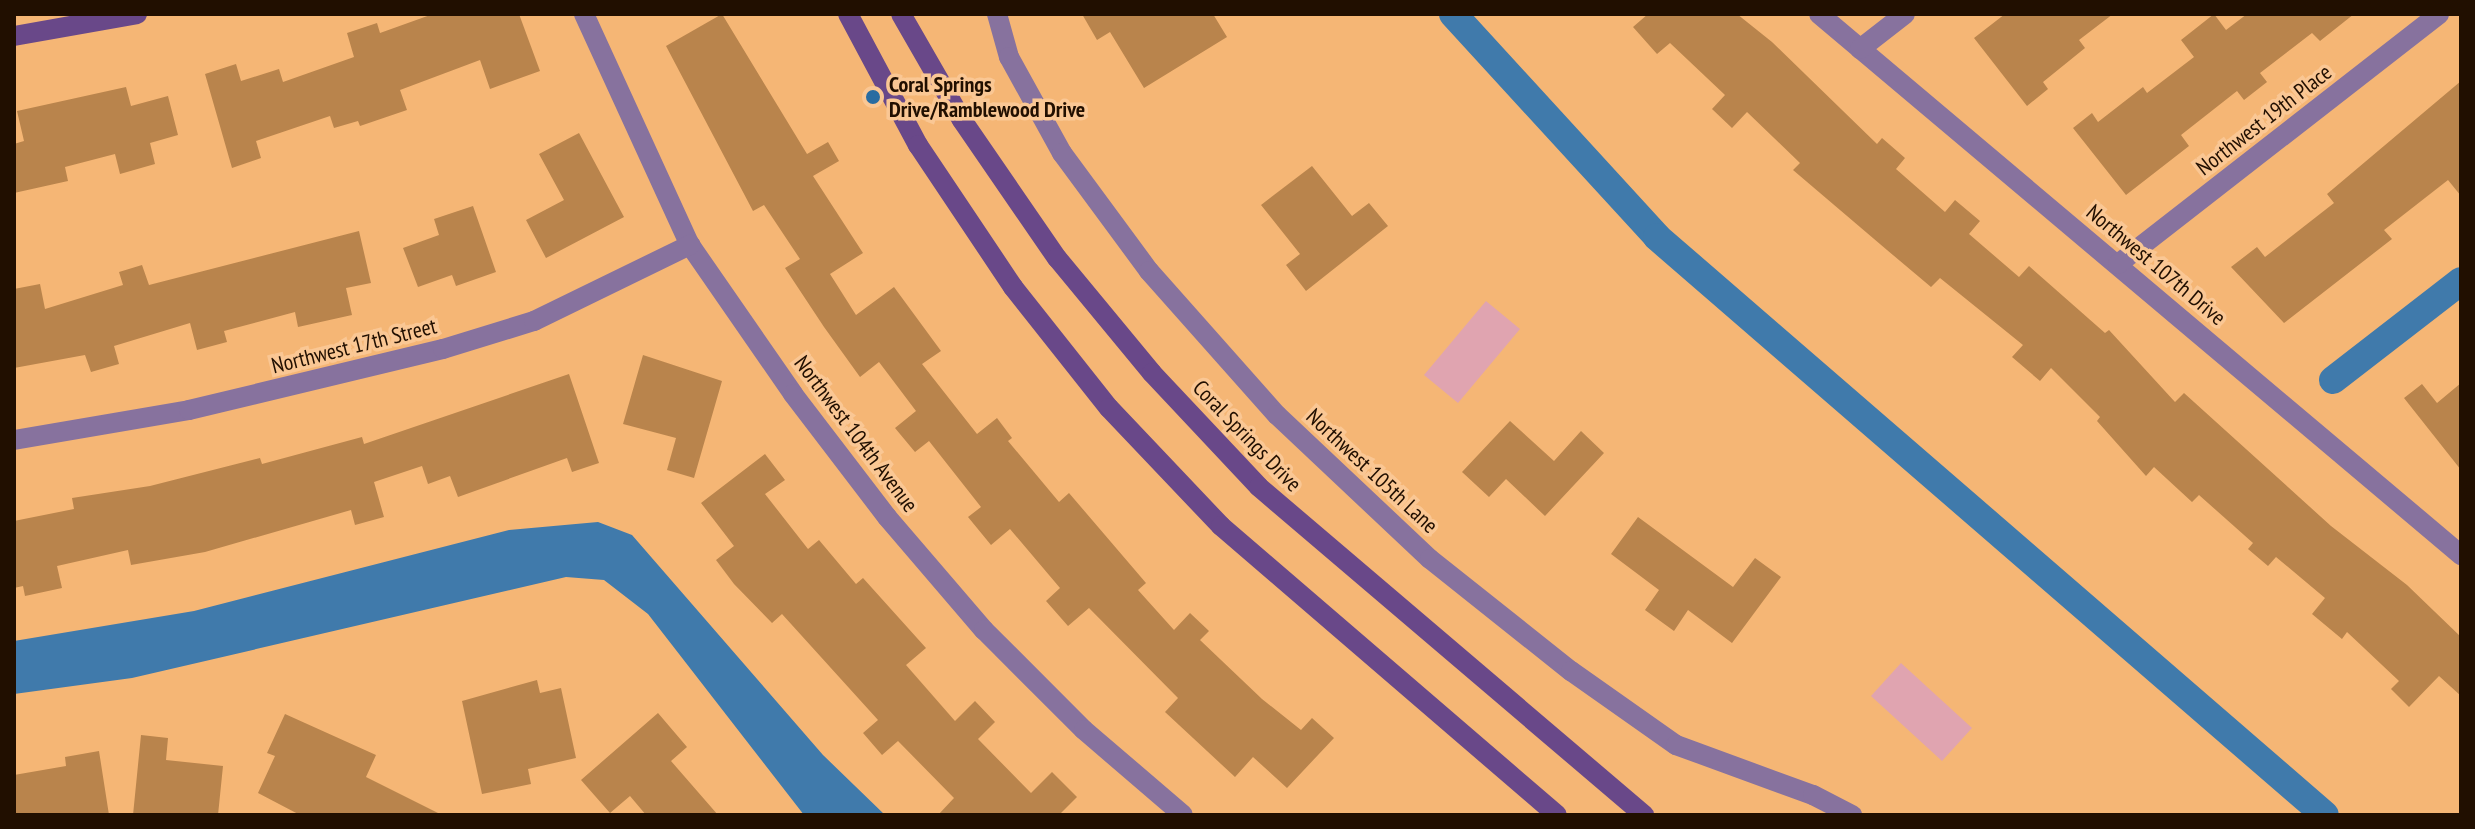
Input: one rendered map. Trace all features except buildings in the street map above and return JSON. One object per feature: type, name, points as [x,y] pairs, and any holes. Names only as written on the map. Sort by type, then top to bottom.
[{"type":"main road","points":[[14,36],[137,14]]},
{"type":"main road","points":[[848,14],[918,145],[1013,287],[1109,408],[1221,526],[1557,815]]},
{"type":"main road","name":"Coral Springs Drive","points":[[901,14],[962,120],[1057,258],[1152,373],[1259,487],[1644,815]]},
{"type":"street","name":"Northwest 104th Avenue","points":[[584,14],[690,245],[858,480],[984,630],[1084,730],[1183,815]]},
{"type":"street","name":"Northwest 105th Lane","points":[[997,14],[1009,57],[1062,153],[1149,271],[1277,415],[1430,559],[1571,671],[1676,745],[1813,795],[1852,815]]},
{"type":"street","name":"Northwest 107th Drive","points":[[1819,14],[2457,545]]},
{"type":"street","points":[[1860,49],[1905,14]]},
{"type":"street","name":"Northwest 19th Place","points":[[2118,264],[2439,14]]},
{"type":"street","name":"Northwest 17th Street","points":[[14,440],[189,410],[443,349],[534,321],[690,245]]},
{"type":"shaded area","points":[[1486,301],[1520,329],[1458,403],[1424,375]]},
{"type":"shaded area","points":[[1901,663],[1972,728],[1942,761],[1871,696]]},
{"type":"water","points":[[598,522],[632,535],[823,755],[885,815],[804,815],[648,614],[604,580],[566,577],[132,678],[14,694],[14,641],[194,611],[509,530]]},
{"type":"waterway","points":[[1453,14],[1657,237],[2325,815]]},
{"type":"waterway","points":[[2333,380],[2461,281]]},
{"type":"place","name":"Coral Springs Drive/Ramblewood Drive","points":[[873,97]]}]
